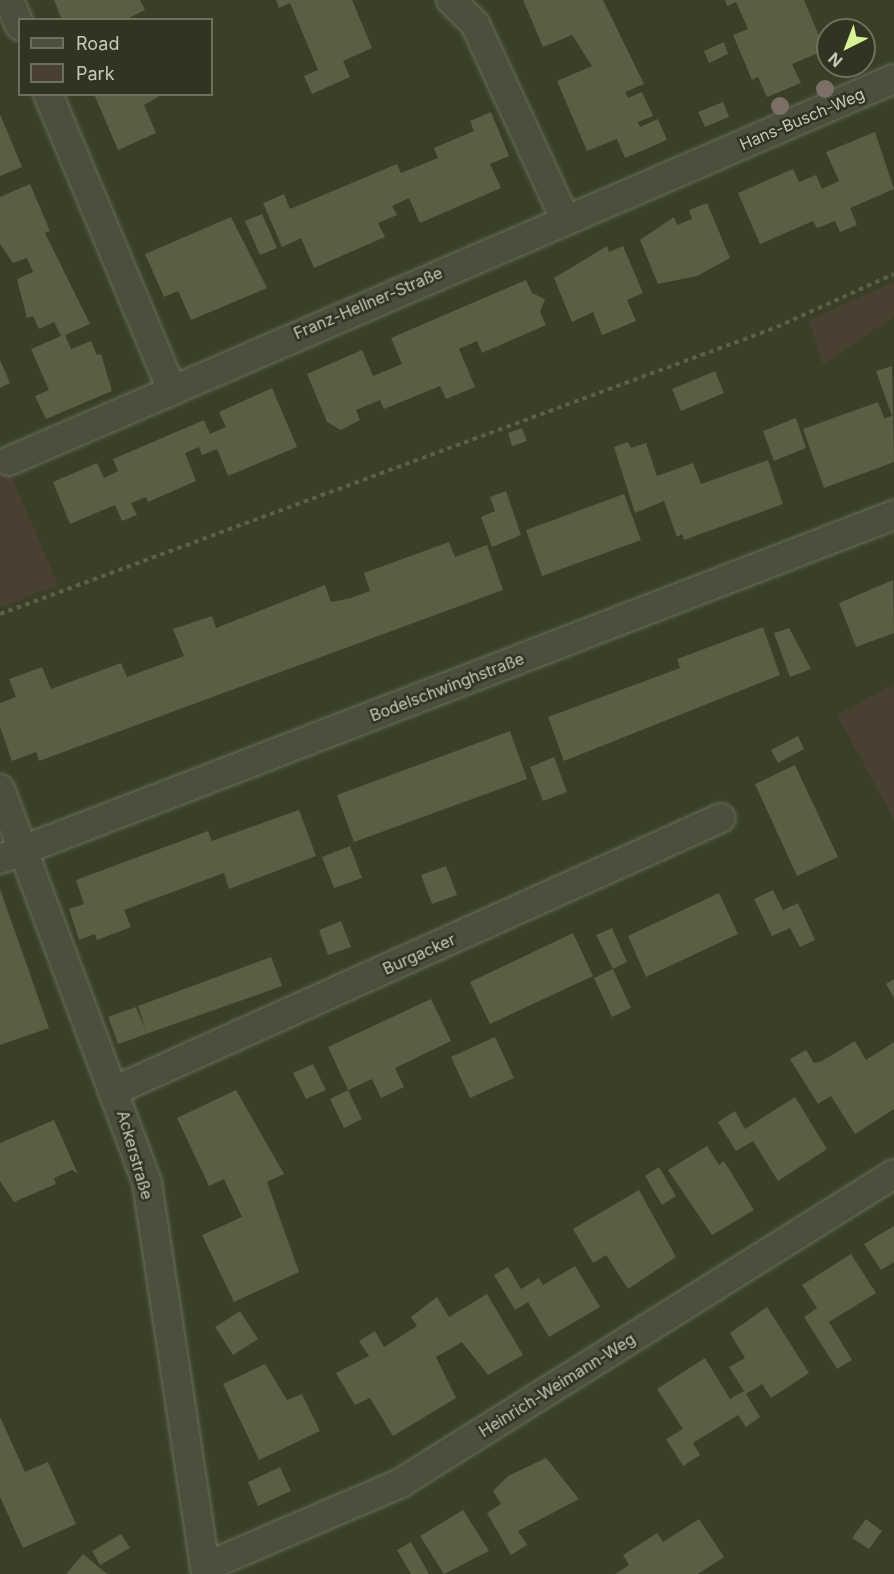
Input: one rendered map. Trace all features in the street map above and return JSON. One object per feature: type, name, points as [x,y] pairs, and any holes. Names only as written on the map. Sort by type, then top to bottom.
[{"type":"street","points":[[9,0],[18,21]]},
{"type":"street","points":[[451,0],[475,24],[565,219]]},
{"type":"street","name":"Hans-Busch-Weg","points":[[711,158],[894,80]]},
{"type":"street","points":[[49,96],[171,388]]},
{"type":"street","name":"Franz-Hellner-Straße","points":[[9,461],[171,388],[711,158]]},
{"type":"street","name":"Bodelschwinghstraße","points":[[12,854],[894,515]]},
{"type":"street","name":"Ackerstraße","points":[[0,789],[12,854],[116,1090],[147,1183],[206,1570]]},
{"type":"street","name":"Burgacker","points":[[116,1090],[721,819]]},
{"type":"street","name":"Heinrich-Weimann-Weg","points":[[206,1570],[399,1484],[894,1174]]},
{"type":"path","points":[[0,614],[777,327],[894,274]]},
{"type":"green space","points":[[894,282],[894,316],[823,364],[809,320]]},
{"type":"green space","points":[[0,450],[58,585],[0,607]]},
{"type":"green space","points":[[894,684],[894,819],[837,715]]},
{"type":"building","points":[[54,0],[140,0],[145,10],[129,18],[61,18]]},
{"type":"building","points":[[276,0],[352,0],[372,48],[343,61],[350,77],[312,94],[304,76],[318,70],[290,3],[279,8]]},
{"type":"building","points":[[523,0],[603,0],[644,84],[625,92],[628,98],[642,92],[653,116],[638,122],[640,127],[658,119],[667,140],[625,158],[617,139],[587,151],[557,81],[592,66],[572,35],[543,47]]},
{"type":"building","points":[[725,0],[804,0],[816,29],[816,54],[792,64],[801,83],[767,97],[758,77],[752,80],[733,35],[748,29],[736,2],[727,6]]},
{"type":"building","points":[[724,42],[728,54],[709,63],[704,51]]},
{"type":"building","points":[[95,96],[160,96],[144,105],[156,133],[118,150]]},
{"type":"building","points":[[723,102],[729,117],[705,127],[698,112]]},
{"type":"building","points":[[491,112],[509,156],[490,164],[501,188],[420,223],[409,198],[392,206],[397,215],[378,223],[385,237],[314,268],[301,238],[282,247],[263,203],[284,194],[290,209],[397,164],[401,173],[438,158],[434,148],[474,131],[470,121]]},
{"type":"building","points":[[0,114],[22,167],[0,176]]},
{"type":"building","points":[[875,132],[894,189],[850,208],[857,225],[840,232],[835,221],[817,228],[813,221],[760,244],[738,193],[793,169],[799,182],[816,175],[822,189],[839,181],[826,152]]},
{"type":"building","points":[[30,184],[50,231],[45,233],[90,324],[65,335],[71,349],[91,341],[97,355],[101,354],[112,391],[46,419],[35,396],[49,390],[31,349],[61,336],[54,322],[39,329],[33,316],[27,318],[17,279],[33,272],[27,258],[13,263],[0,244],[0,197]]},
{"type":"building","points":[[707,203],[730,258],[697,276],[658,284],[640,240],[674,217],[677,225],[692,219],[689,210]]},
{"type":"building","points":[[262,214],[277,248],[260,255],[245,221]]},
{"type":"building","points":[[231,217],[267,288],[191,320],[178,291],[164,297],[145,254]]},
{"type":"building","points":[[607,246],[609,252],[623,246],[643,293],[627,300],[636,321],[602,335],[593,312],[572,322],[554,278]]},
{"type":"building","points":[[526,280],[532,293],[545,299],[540,312],[546,325],[482,353],[477,341],[459,349],[475,387],[446,399],[440,386],[384,409],[380,400],[356,410],[360,420],[341,430],[327,422],[307,374],[362,350],[373,376],[402,364],[391,338]]},
{"type":"building","points":[[0,360],[10,383],[0,388]]},
{"type":"building","points":[[892,366],[894,462],[824,488],[803,429],[878,402],[884,418],[892,416],[876,371]]},
{"type":"building","points":[[715,371],[724,393],[681,411],[672,389]]},
{"type":"building","points":[[272,388],[297,447],[228,476],[217,449],[202,455],[199,447],[185,453],[196,481],[148,502],[146,497],[131,503],[137,515],[122,521],[115,505],[70,524],[53,482],[97,463],[104,478],[118,471],[113,459],[204,420],[210,434],[226,427],[219,412]]},
{"type":"building","points":[[796,418],[806,448],[774,461],[763,431]]},
{"type":"building","points":[[522,428],[527,441],[512,446],[508,433]]},
{"type":"building","points":[[628,442],[631,448],[646,443],[657,476],[693,463],[701,484],[768,460],[783,504],[684,540],[682,534],[677,537],[664,501],[635,513],[614,447]]},
{"type":"building","points":[[506,491],[521,535],[492,547],[481,517],[495,511],[490,497]]},
{"type":"building","points":[[624,494],[641,540],[542,576],[526,530]]},
{"type":"building","points":[[449,542],[455,557],[487,545],[503,590],[39,761],[36,752],[12,761],[0,727],[0,703],[16,697],[9,679],[42,667],[51,689],[121,663],[127,677],[184,656],[173,629],[212,616],[216,628],[325,585],[331,602],[351,598],[370,591],[364,573]]},
{"type":"building","points":[[893,580],[894,633],[856,647],[839,603]]},
{"type":"building","points":[[763,627],[780,675],[564,761],[548,717],[680,668],[677,659]]},
{"type":"building","points":[[789,628],[811,669],[790,677],[774,633]]},
{"type":"building","points":[[510,731],[527,779],[354,842],[337,795]]},
{"type":"building","points":[[798,736],[804,749],[778,763],[771,750]]},
{"type":"building","points":[[554,757],[567,792],[543,801],[530,767]]},
{"type":"building","points":[[795,765],[838,857],[797,876],[755,784]]},
{"type":"building","points":[[299,810],[316,856],[229,889],[224,873],[124,910],[131,927],[97,940],[95,934],[79,940],[69,909],[84,904],[76,880],[208,831],[212,841]]},
{"type":"building","points":[[350,846],[362,878],[334,888],[322,857]]},
{"type":"building","points":[[446,866],[457,895],[432,904],[421,875]]},
{"type":"building","points":[[0,889],[49,1028],[0,1045]]},
{"type":"building","points":[[773,890],[783,910],[798,903],[815,940],[800,947],[790,928],[772,936],[754,899]]},
{"type":"building","points":[[719,893],[738,934],[646,977],[628,936]]},
{"type":"building","points":[[341,921],[351,947],[328,955],[319,930]]},
{"type":"building","points":[[612,928],[627,962],[613,969],[596,935]]},
{"type":"building","points":[[573,933],[593,976],[490,1024],[470,982]]},
{"type":"building","points":[[271,957],[282,986],[118,1044],[108,1017],[136,1007],[146,1031],[138,1006]]},
{"type":"building","points":[[613,969],[631,1008],[612,1017],[594,978]]},
{"type":"building","points":[[894,979],[894,998],[886,984]]},
{"type":"building","points":[[431,999],[451,1041],[395,1068],[404,1087],[381,1098],[372,1079],[348,1090],[328,1047]]},
{"type":"building","points":[[495,1037],[514,1078],[470,1098],[451,1057]]},
{"type":"building","points":[[855,1041],[866,1060],[894,1042],[894,1109],[855,1134],[831,1096],[818,1104],[790,1059],[806,1050],[814,1063],[822,1061]]},
{"type":"building","points":[[313,1064],[326,1090],[306,1099],[293,1073]]},
{"type":"building","points":[[236,1090],[284,1174],[267,1182],[299,1272],[234,1302],[202,1235],[242,1217],[224,1179],[209,1186],[177,1118]]},
{"type":"building","points":[[348,1090],[362,1119],[344,1128],[330,1099]]},
{"type":"building","points":[[795,1097],[827,1149],[778,1181],[753,1141],[736,1151],[718,1122],[735,1111],[745,1129]]},
{"type":"building","points":[[54,1120],[78,1174],[72,1170],[54,1178],[56,1184],[14,1202],[0,1181],[0,1143]]},
{"type":"building","points":[[707,1146],[719,1165],[724,1161],[754,1210],[712,1235],[668,1170]]},
{"type":"building","points":[[659,1167],[676,1196],[662,1205],[645,1176]]},
{"type":"building","points":[[639,1190],[676,1257],[628,1289],[606,1255],[593,1263],[573,1229]]},
{"type":"building","points":[[894,1226],[894,1262],[881,1270],[864,1244]]},
{"type":"building","points":[[851,1254],[876,1293],[829,1322],[852,1360],[837,1369],[804,1317],[817,1308],[802,1285]]},
{"type":"building","points":[[575,1266],[600,1307],[549,1337],[528,1302],[515,1310],[494,1275],[508,1267],[521,1289],[539,1278],[543,1285]]},
{"type":"building","points":[[487,1294],[523,1355],[488,1375],[462,1342],[436,1357],[456,1398],[393,1436],[370,1398],[355,1405],[336,1373],[369,1356],[359,1341],[375,1331],[384,1347],[417,1326],[411,1317],[437,1297],[449,1317]]},
{"type":"building","points":[[767,1307],[809,1373],[771,1398],[762,1384],[746,1394],[760,1417],[746,1427],[738,1415],[693,1443],[700,1455],[683,1466],[666,1439],[683,1429],[657,1389],[705,1358],[730,1399],[744,1391],[729,1367],[745,1358],[730,1333]]},
{"type":"building","points":[[240,1311],[258,1339],[233,1355],[215,1327]]},
{"type":"building","points":[[265,1364],[287,1400],[302,1394],[320,1431],[259,1460],[223,1384]]},
{"type":"building","points":[[0,1417],[25,1472],[48,1462],[76,1524],[23,1548],[0,1497]]},
{"type":"building","points":[[546,1458],[579,1499],[518,1531],[527,1545],[511,1555],[487,1513],[501,1504],[493,1491],[508,1476]]},
{"type":"building","points":[[280,1467],[291,1491],[258,1506],[248,1482]]},
{"type":"building","points":[[463,1510],[489,1551],[444,1574],[420,1536]]},
{"type":"building","points":[[699,1519],[724,1557],[698,1574],[615,1574],[629,1565],[623,1555],[657,1533],[663,1542]]},
{"type":"building","points":[[866,1519],[882,1531],[869,1549],[852,1538]]},
{"type":"building","points":[[121,1534],[130,1548],[100,1565],[92,1551]]},
{"type":"building","points":[[411,1542],[429,1574],[411,1574],[397,1550]]},
{"type":"building","points":[[83,1554],[107,1574],[66,1574]]}]
